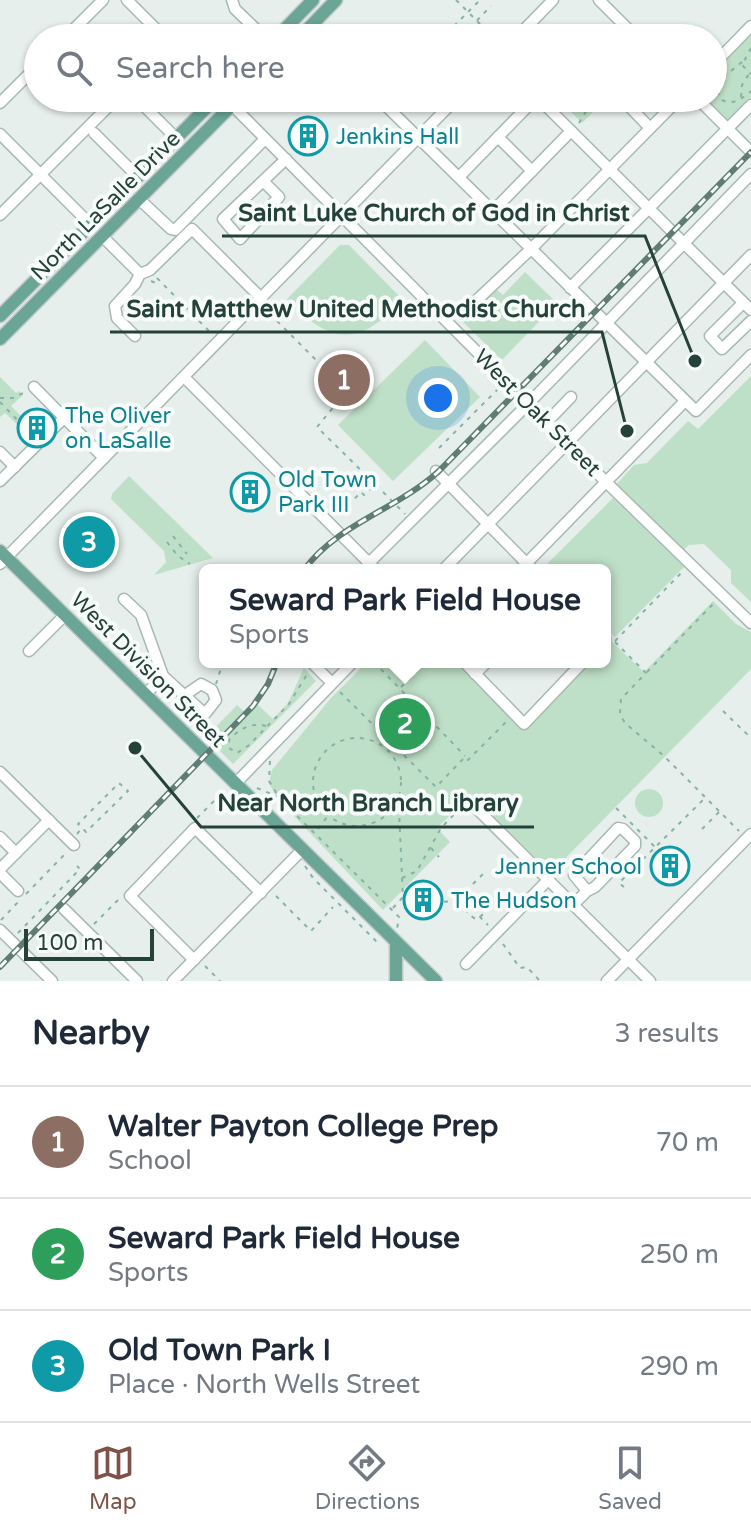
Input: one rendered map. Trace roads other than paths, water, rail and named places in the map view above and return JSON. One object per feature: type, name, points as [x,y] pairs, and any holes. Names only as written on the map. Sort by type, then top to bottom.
[{"type":"main road","points":[[290,24],[313,0]]},
{"type":"main road","points":[[313,24],[336,0]]},
{"type":"main road","name":"North LaSalle Drive","points":[[0,316],[202,112]]},
{"type":"main road","name":"North LaSalle Drive","points":[[0,339],[221,112]]},
{"type":"main road","points":[[90,224],[102,236]]},
{"type":"main road","name":"West Division Street","points":[[2,557],[146,694],[436,981]]},
{"type":"main road","points":[[396,942],[396,981]]},
{"type":"street","points":[[79,24],[103,0]]},
{"type":"street","points":[[127,0],[151,24]]},
{"type":"street","points":[[232,0],[235,9],[251,24]]},
{"type":"street","points":[[530,24],[553,0]]},
{"type":"street","points":[[599,0],[623,24]]},
{"type":"street","points":[[727,51],[751,26]]},
{"type":"street","points":[[0,103],[24,79]]},
{"type":"street","points":[[570,288],[728,129],[746,101]]},
{"type":"street","points":[[0,215],[103,112]]},
{"type":"street","points":[[150,112],[176,138]]},
{"type":"street","name":"West Oak Street","points":[[242,112],[265,139],[606,482],[751,623]]},
{"type":"street","points":[[392,112],[696,411],[751,355]]},
{"type":"street","points":[[2,557],[104,458],[443,112]]},
{"type":"street","points":[[459,177],[523,112]]},
{"type":"street","points":[[555,112],[575,127],[610,169],[747,307],[710,336],[722,349],[751,321]]},
{"type":"street","points":[[635,112],[650,128]]},
{"type":"street","points":[[462,314],[666,112]]},
{"type":"street","points":[[711,112],[751,152]]},
{"type":"street","points":[[493,211],[575,127]]},
{"type":"street","points":[[94,133],[138,177]]},
{"type":"street","points":[[0,134],[90,224]]},
{"type":"street","points":[[498,137],[532,171]]},
{"type":"street","points":[[139,199],[175,230],[265,139]]},
{"type":"street","points":[[263,181],[279,197],[240,239],[223,219],[286,159]]},
{"type":"street","points":[[374,564],[411,521],[751,174]]},
{"type":"street","points":[[135,336],[117,318],[115,306],[140,274],[150,270],[192,229],[261,298]]},
{"type":"street","points":[[102,236],[140,274]]},
{"type":"street","points":[[449,564],[751,255]]},
{"type":"street","points":[[184,377],[370,564]]},
{"type":"street","points":[[34,387],[104,458]]},
{"type":"street","points":[[547,422],[571,397]]},
{"type":"street","points":[[531,564],[685,401]]},
{"type":"street","points":[[2,476],[64,418]]},
{"type":"street","points":[[0,452],[15,467]]},
{"type":"street","points":[[436,471],[523,564]]},
{"type":"street","points":[[124,599],[141,615],[163,676],[185,695]]},
{"type":"street","points":[[29,651],[65,615]]},
{"type":"street","points":[[317,668],[336,687]]},
{"type":"street","points":[[236,783],[336,687],[349,668]]},
{"type":"street","points":[[470,668],[524,724],[577,668]]},
{"type":"street","points":[[475,674],[481,668]]},
{"type":"street","points":[[146,694],[163,676]]},
{"type":"street","points":[[0,772],[49,820],[76,839]]},
{"type":"street","points":[[471,803],[650,981]]},
{"type":"street","points":[[18,891],[0,871],[49,820]]},
{"type":"street","points":[[194,960],[130,896],[195,828],[261,893]]},
{"type":"street","points":[[573,905],[635,846],[635,841],[623,829],[618,828],[574,875],[587,891]]},
{"type":"street","points":[[607,981],[747,836]]},
{"type":"street","points":[[0,837],[16,853]]},
{"type":"street","points":[[173,981],[303,849]]},
{"type":"street","points":[[466,964],[548,880]]},
{"type":"street","points":[[64,909],[137,981]]},
{"type":"street","points":[[0,930],[52,981]]},
{"type":"railway","points":[[309,564],[333,540],[405,496],[439,471],[751,152]]},
{"type":"railway","points":[[0,967],[253,706],[275,668]]},
{"type":"place","name":"Jenkins Hall","points":[[308,136]]},
{"type":"place","name":"Saint Luke Church of God in Christ","points":[[695,361]]},
{"type":"place","name":"Walter Payton College Prep","points":[[344,380]]},
{"type":"place","name":"The Oliver on LaSalle","points":[[37,428]]},
{"type":"place","name":"Saint Matthew United Methodist Church","points":[[627,431]]},
{"type":"place","name":"Old Town Park III","points":[[250,492]]},
{"type":"place","name":"Old Town Park I","points":[[89,542]]},
{"type":"place","name":"Seward Park Field House","points":[[405,724]]},
{"type":"place","name":"Near North Branch Library","points":[[135,748]]},
{"type":"place","name":"Jenner School","points":[[670,866]]},
{"type":"place","name":"The Hudson","points":[[423,900]]}]
